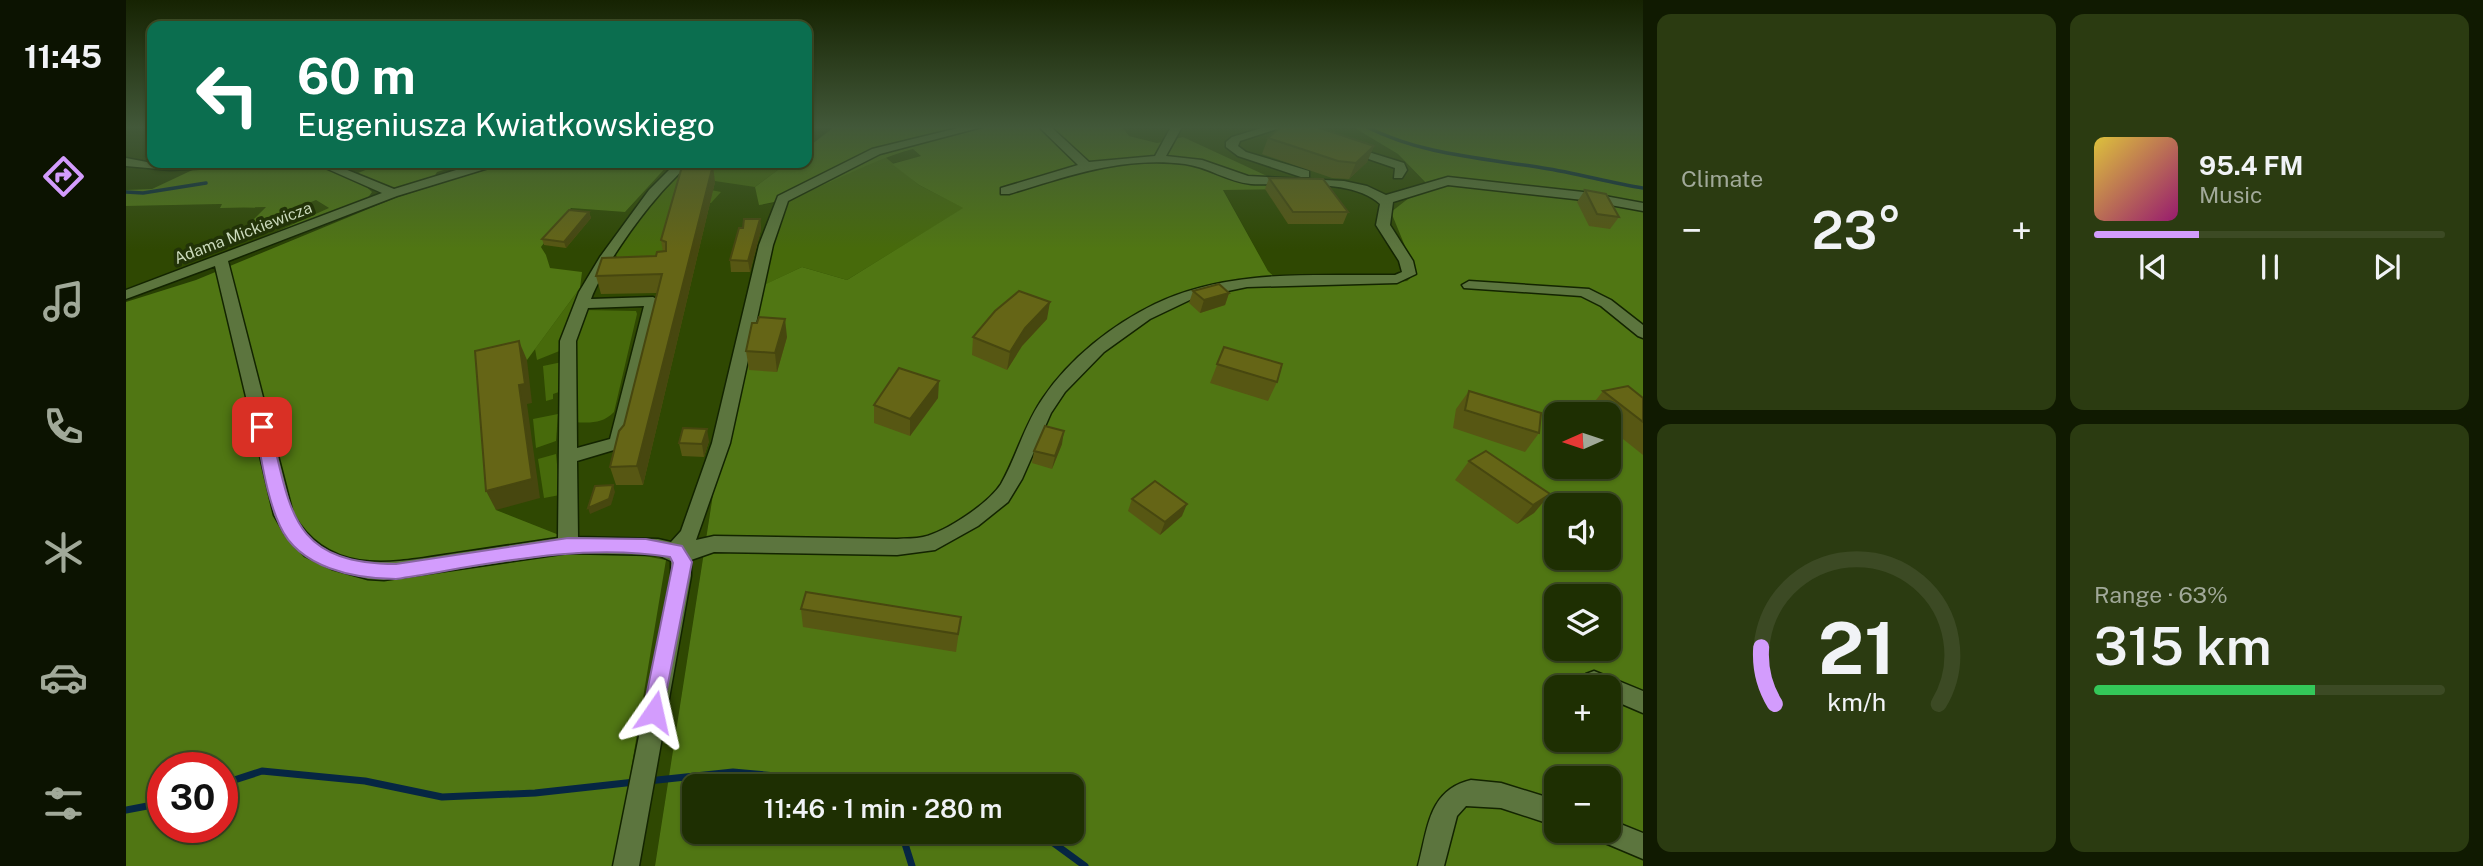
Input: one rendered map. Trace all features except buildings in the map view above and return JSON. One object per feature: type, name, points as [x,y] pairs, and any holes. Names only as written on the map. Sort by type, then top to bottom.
[{"type":"street","points":[[678,553],[689,535],[721,443],[766,244],[782,199],[844,167]]},
{"type":"street","points":[[1210,167],[1249,180],[1320,181],[1366,191],[1384,198],[1405,198],[1433,183],[1448,181],[1583,196],[1643,207]]},
{"type":"street","points":[[1284,167],[1305,174]]},
{"type":"street","points":[[1398,175],[1400,167]]},
{"type":"street","points":[[332,168],[393,193]]},
{"type":"street","name":"Adama Mickiewicza","points":[[126,295],[393,193],[475,168]]},
{"type":"street","points":[[568,545],[568,341],[582,304],[653,193],[677,168]]},
{"type":"street","points":[[1004,191],[1088,168]]},
{"type":"street","points":[[221,260],[284,515],[295,535],[308,549],[341,565],[384,572],[568,545],[646,546],[678,553],[710,544],[897,547],[926,545],[946,537],[1005,493],[1048,404],[1083,362],[1130,325],[1163,306],[1209,290],[1285,278],[1397,279],[1409,274],[1404,257],[1383,225],[1382,218],[1387,203],[1384,198]]},
{"type":"street","points":[[1469,285],[1584,292],[1606,303],[1643,333]]},
{"type":"street","points":[[566,457],[618,443],[653,301],[582,304]]},
{"type":"street","points":[[626,866],[681,576],[683,562],[678,553]]},
{"type":"street","points":[[1621,693],[1643,702]]},
{"type":"street","points":[[1431,866],[1450,803],[1458,795],[1471,791],[1491,793],[1544,809]]},
{"type":"street","points":[[1621,837],[1643,846]]},
{"type":"shaded area","points":[[859,167],[898,167],[919,185],[964,208],[847,280],[802,267],[762,286],[784,202]]},
{"type":"shaded area","points":[[860,167],[891,167],[847,280],[802,267],[721,443],[655,866],[615,866],[582,544],[496,510],[486,414],[580,288],[549,268],[541,247],[572,208],[625,212],[665,168],[780,168],[755,187],[760,205],[789,201]]},
{"type":"shaded area","points":[[864,167],[799,195],[759,205],[755,187],[780,168]]},
{"type":"shaded area","points":[[896,167],[1249,167],[1267,176],[1283,189],[1223,190],[1268,271],[1281,283],[1388,283],[1407,281],[1416,273],[1391,212],[1427,184],[1411,167],[1643,167],[1643,866],[655,866],[721,443],[755,289],[802,267],[847,280],[963,208],[919,185]]},
{"type":"shaded area","points":[[1206,167],[1411,167],[1427,185],[1416,273],[1407,281],[1388,283],[1281,283],[1268,271],[1223,189]]},
{"type":"shaded area","points":[[197,168],[326,168],[346,174],[372,192],[367,199],[274,238],[269,235],[329,208],[316,200],[255,225],[251,222],[266,207],[220,208],[222,204],[126,206],[126,190],[152,189]]},
{"type":"shaded area","points":[[370,168],[450,168],[395,191],[358,173]]},
{"type":"shaded area","points":[[489,168],[665,168],[625,212],[571,208],[541,247],[550,268],[582,272],[580,288],[527,360],[484,369],[496,510],[582,544],[666,560],[615,866],[126,866],[126,302],[196,280],[395,198]]},
{"type":"shaded area","points":[[681,168],[780,168],[755,187],[688,177],[680,184],[721,192],[711,203],[680,203],[662,256],[618,259],[615,253],[653,198]]},
{"type":"shaded area","points":[[316,200],[330,209],[274,238],[126,292],[126,206],[223,204],[220,207],[267,207],[255,225]]},
{"type":"shaded area","points":[[580,288],[562,350],[537,360],[535,349]]},
{"type":"shaded area","points":[[585,310],[636,311],[637,314],[614,412],[600,421],[573,422],[573,345]]},
{"type":"shaded area","points":[[562,362],[559,392],[553,394],[553,399],[546,401],[543,366]]},
{"type":"shaded area","points":[[558,414],[556,441],[536,448],[533,419]]},
{"type":"shaded area","points":[[556,454],[560,495],[544,498],[538,459]]},
{"type":"waterway","points":[[1539,167],[1643,188]]},
{"type":"waterway","points":[[126,192],[143,193],[206,183]]},
{"type":"waterway","points":[[238,779],[262,771],[365,781],[442,797],[535,793],[635,782]]},
{"type":"waterway","points":[[714,774],[755,774]]},
{"type":"waterway","points":[[648,781],[682,777]]},
{"type":"waterway","points":[[126,810],[147,806]]},
{"type":"waterway","points":[[905,844],[912,866]]},
{"type":"waterway","points":[[1055,844],[1085,866]]},
{"type":"route","points":[[262,427],[279,499],[289,525],[308,549],[341,565],[375,572],[396,572],[568,545],[646,546],[675,551],[683,562],[654,712]]}]
